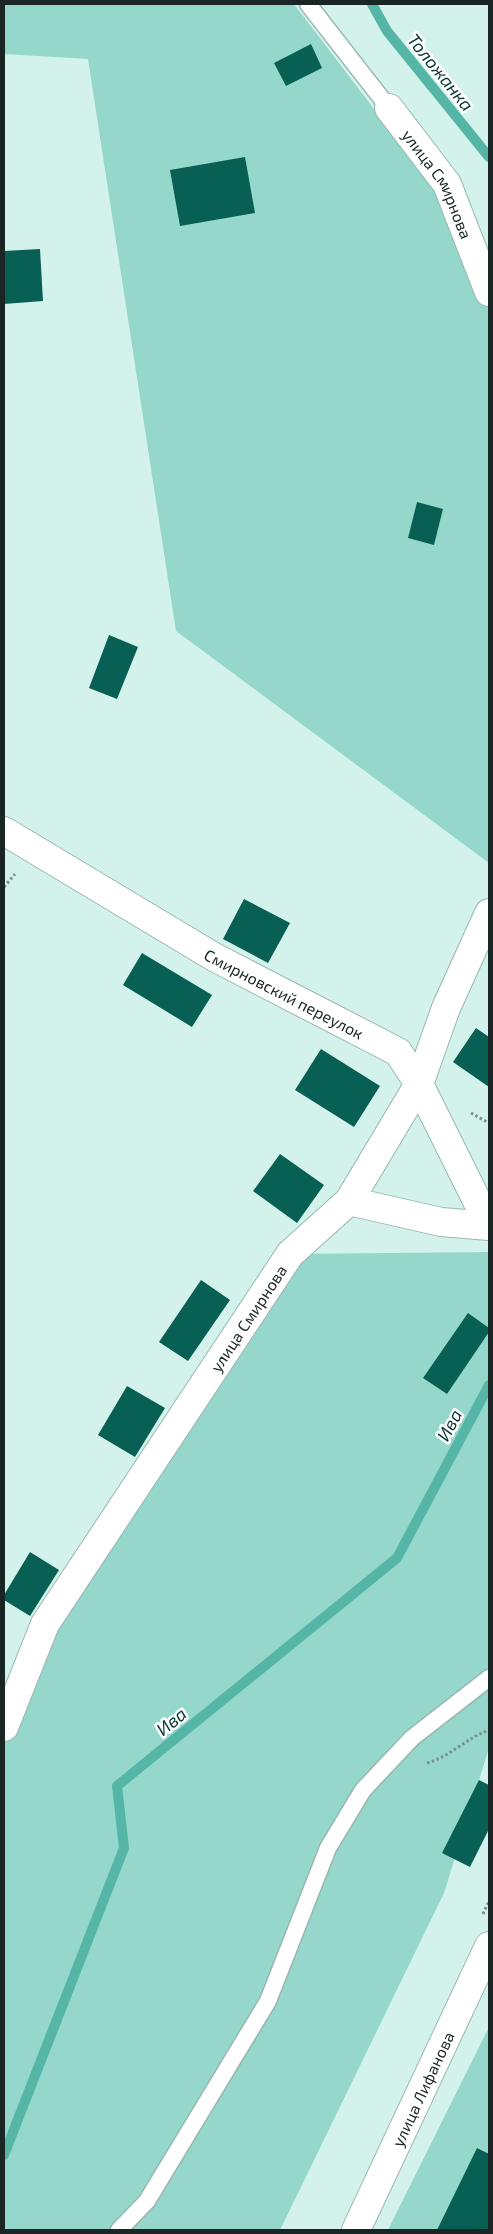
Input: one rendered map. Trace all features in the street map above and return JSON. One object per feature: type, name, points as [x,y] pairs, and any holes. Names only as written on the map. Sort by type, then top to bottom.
[{"type":"street","name":"улица Смирнова","points":[[389,108],[447,184],[489,292]]},
{"type":"street","name":"Смирновский переулок","points":[[4,831],[214,957],[398,1052],[419,1084],[489,1226]]},
{"type":"street","name":"улица Смирнова","points":[[4,1726],[44,1624],[290,1254],[349,1201],[419,1084],[446,1008],[489,913]]},
{"type":"street","name":"Смирновский переулок","points":[[349,1201],[441,1222],[489,1226]]},
{"type":"street","name":"улица Лифанова","points":[[356,2230],[489,1946]]},
{"type":"lane","points":[[308,4],[389,108]]},
{"type":"lane","points":[[119,2230],[148,2201],[268,2001],[328,1848],[363,1790],[412,1738],[489,1678]]},
{"type":"green space","points":[[4,4],[294,4],[489,260],[489,863],[176,631],[88,59],[4,54]]},
{"type":"green space","points":[[489,1252],[489,1748],[444,1893],[280,2230],[4,2230],[4,1711],[290,1254]]},
{"type":"green space","points":[[489,2027],[489,2230],[388,2230]]},
{"type":"building","points":[[311,44],[322,68],[286,86],[274,63]]},
{"type":"building","points":[[245,157],[255,213],[180,226],[170,170]]},
{"type":"building","points":[[40,249],[43,301],[4,304],[4,251]]},
{"type":"building","points":[[417,502],[443,509],[434,545],[408,538]]},
{"type":"building","points":[[109,635],[138,647],[117,699],[89,688]]},
{"type":"building","points":[[244,899],[290,923],[268,963],[223,939]]},
{"type":"building","points":[[142,953],[212,995],[192,1027],[123,985]]},
{"type":"building","points":[[476,1028],[489,1037],[489,1087],[453,1062]]},
{"type":"building","points":[[321,1049],[380,1086],[354,1127],[295,1090]]},
{"type":"building","points":[[280,1154],[324,1185],[297,1223],[253,1191]]},
{"type":"building","points":[[201,1280],[230,1300],[188,1361],[159,1342]]},
{"type":"building","points":[[468,1313],[489,1328],[489,1332],[447,1394],[423,1378]]},
{"type":"building","points":[[127,1386],[165,1408],[135,1457],[98,1435]]},
{"type":"building","points":[[30,1552],[59,1570],[30,1616],[4,1600],[4,1595]]},
{"type":"building","points":[[479,1780],[489,1785],[489,1829],[470,1867],[442,1853]]},
{"type":"building","points":[[477,2148],[489,2154],[489,2230],[437,2230]]},
{"type":"waterway","name":"Толожанка","points":[[372,4],[387,31],[489,157]]},
{"type":"waterway","name":"Ива","points":[[4,2155],[124,1848],[117,1786],[397,1558],[489,1385]]}]
